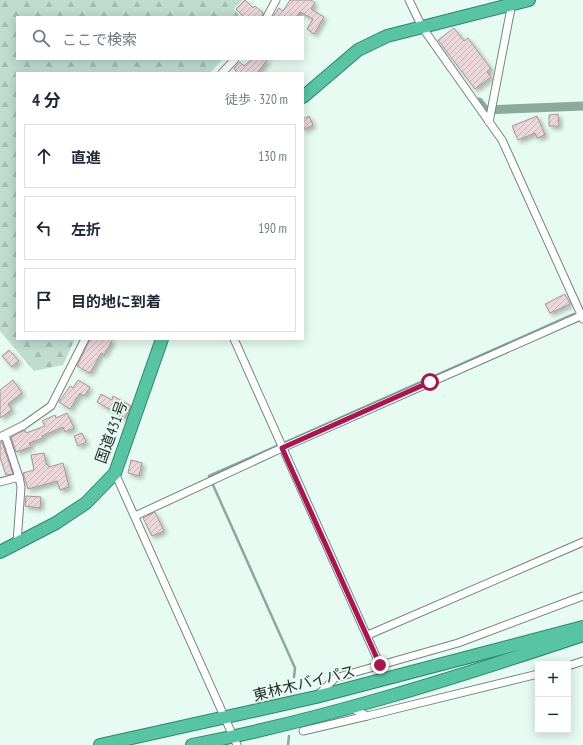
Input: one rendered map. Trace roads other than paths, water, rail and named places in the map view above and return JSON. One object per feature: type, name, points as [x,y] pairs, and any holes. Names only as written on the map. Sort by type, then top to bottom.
[{"type":"highway","points":[[304,96],[358,50],[387,36],[512,2],[530,0]]},
{"type":"highway","name":"国道431号","points":[[0,552],[56,523],[86,503],[115,473],[162,340]]},
{"type":"highway","points":[[492,652],[583,620]]},
{"type":"highway","name":"東林木バイパス","points":[[100,745],[316,697],[583,627]]},
{"type":"highway","points":[[192,745],[235,741],[526,654],[583,635]]},
{"type":"highway","points":[[526,654],[547,653],[583,641]]},
{"type":"street","points":[[268,16],[276,0]]},
{"type":"street","points":[[136,516],[282,448],[582,317],[502,140],[422,27],[409,0]]},
{"type":"street","points":[[489,122],[512,2]]},
{"type":"street","points":[[223,72],[234,60]]},
{"type":"street","points":[[18,543],[21,487],[19,477],[2,436],[24,425],[51,406],[84,340]]},
{"type":"street","points":[[234,340],[282,448],[368,635],[380,665]]},
{"type":"street","points":[[115,473],[136,516],[235,741]]},
{"type":"street","points":[[0,482],[19,477]]},
{"type":"street","points":[[368,635],[583,542]]},
{"type":"street","points":[[316,697],[326,689],[335,678],[458,642],[583,596]]},
{"type":"street","points":[[571,665],[583,661]]},
{"type":"street","points":[[303,731],[535,675]]},
{"type":"street","points":[[348,707],[367,716]]},
{"type":"waterway","points":[[479,102],[485,110],[583,106]]},
{"type":"waterway","points":[[294,677],[295,668],[209,476],[574,314]]},
{"type":"waterway","points":[[288,745],[289,736]]}]
